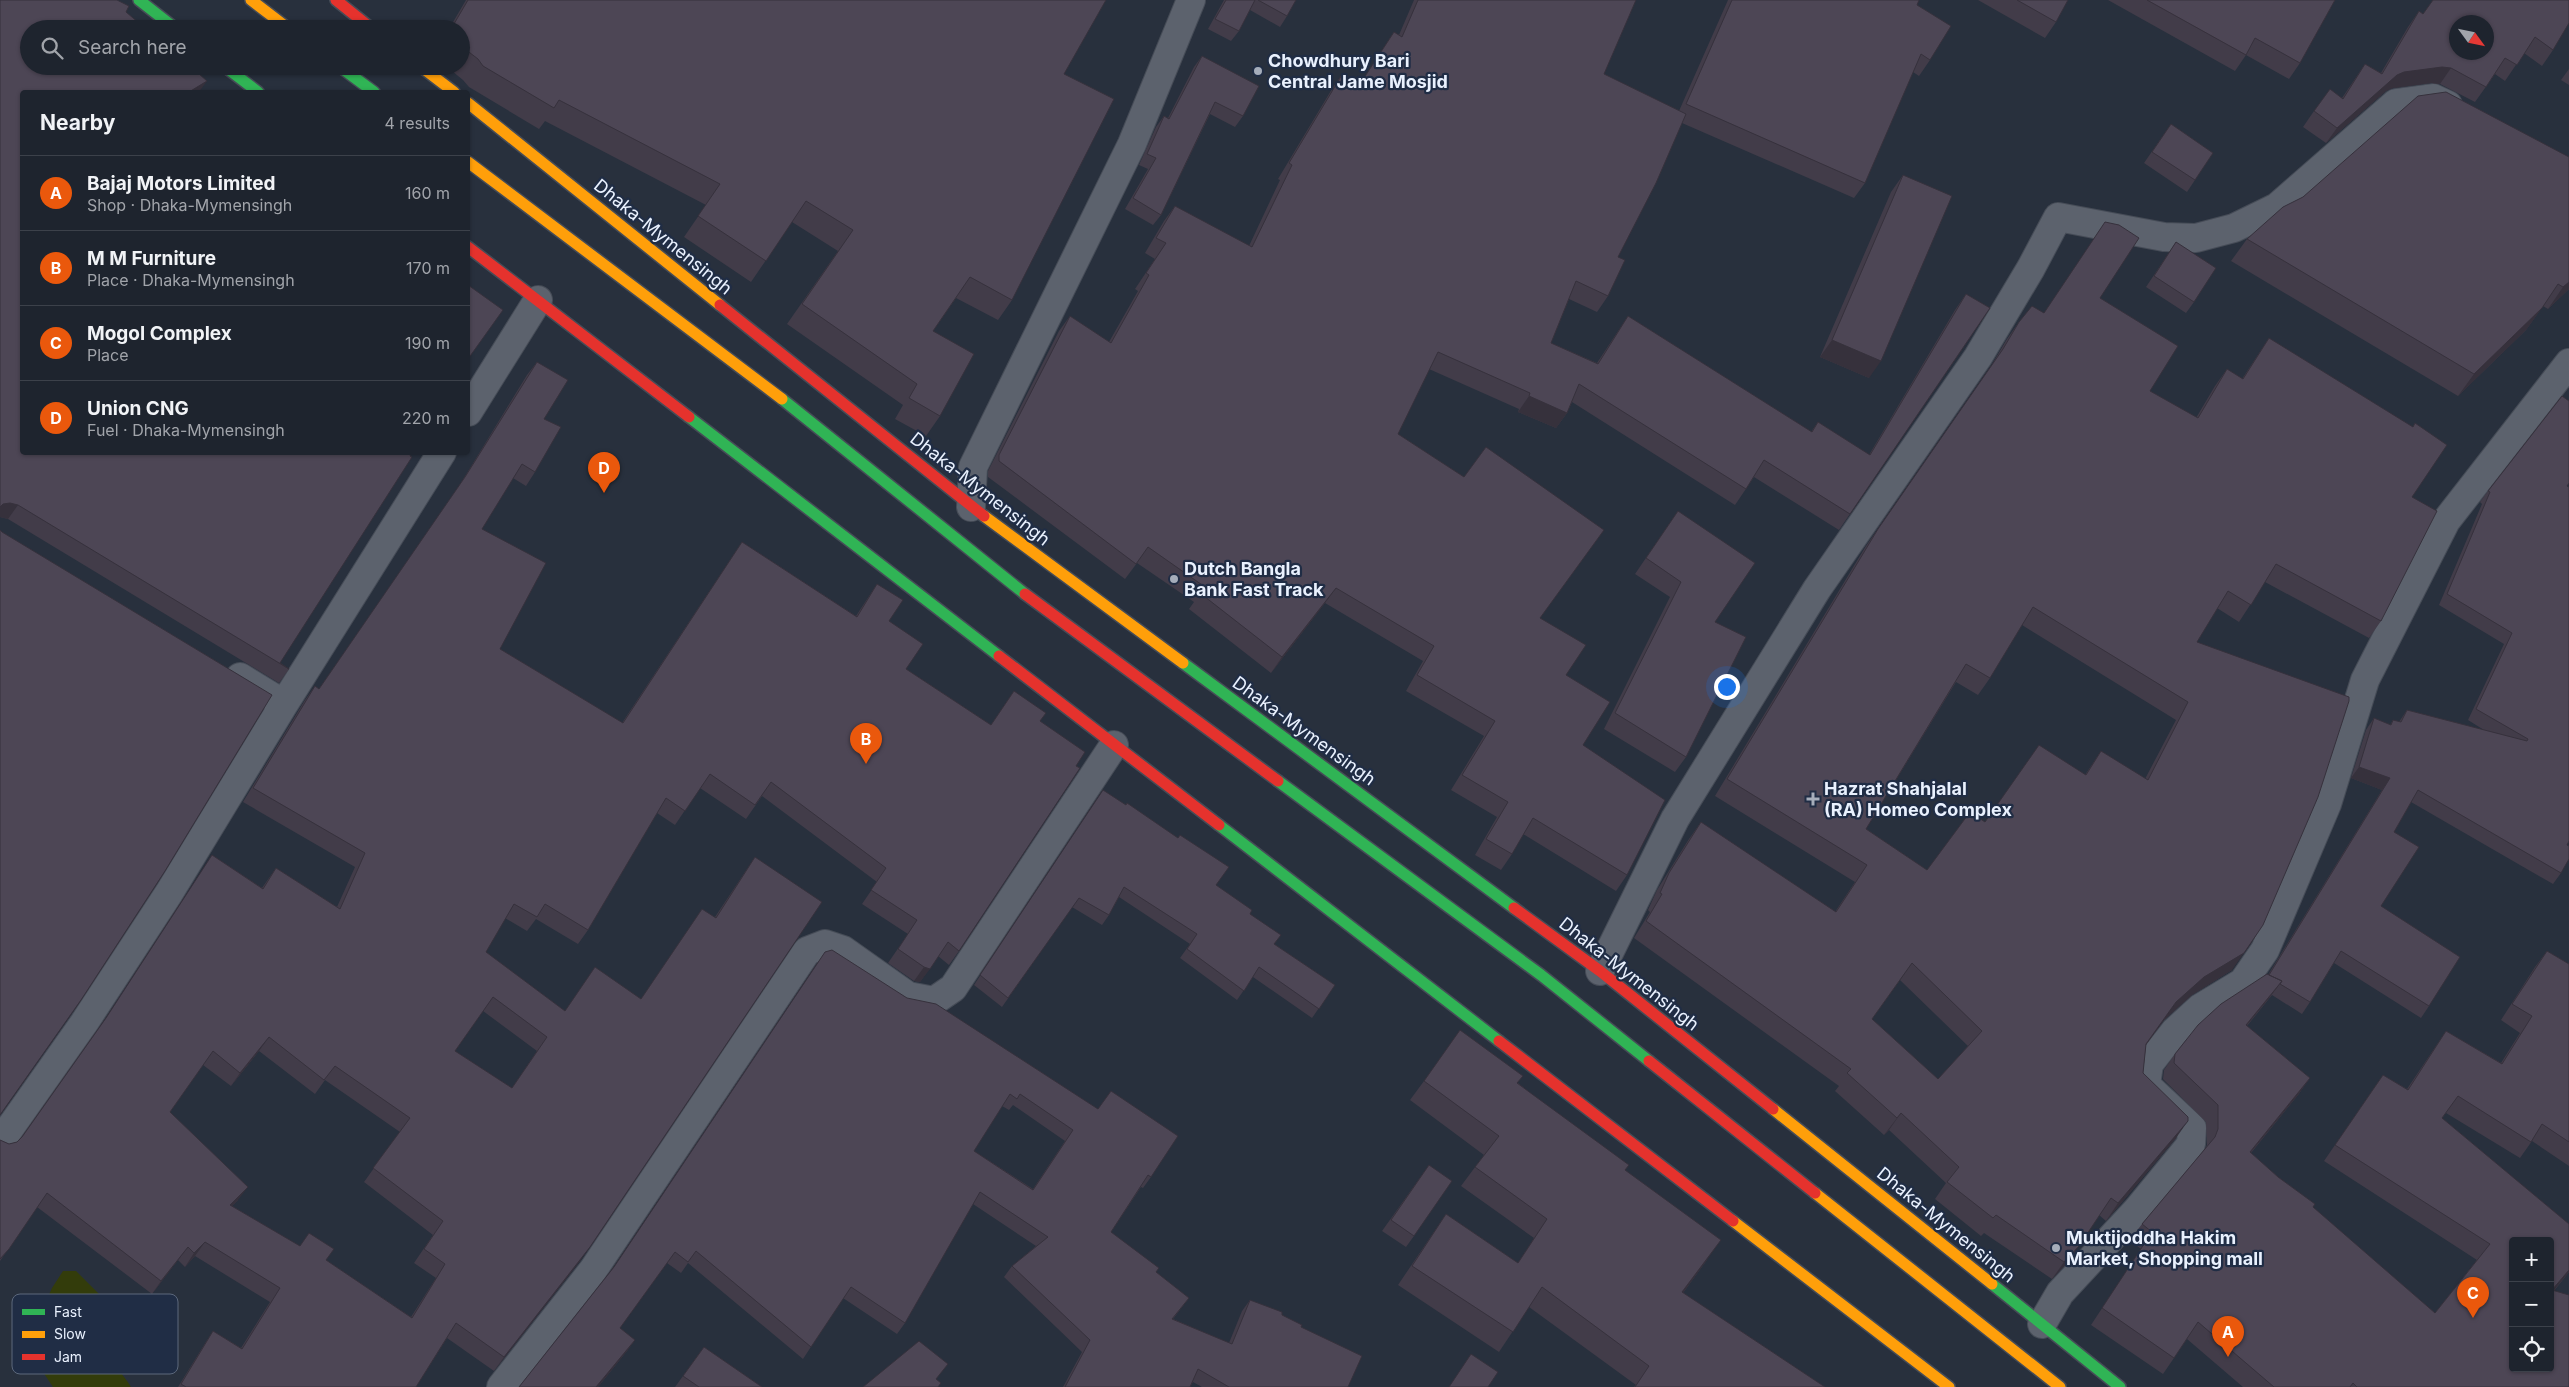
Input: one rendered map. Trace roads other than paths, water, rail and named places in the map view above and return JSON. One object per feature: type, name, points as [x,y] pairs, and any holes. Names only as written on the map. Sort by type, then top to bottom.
[{"type":"highway","points":[[139,0],[165,20]]},
{"type":"highway","points":[[251,0],[277,20]]},
{"type":"highway","points":[[336,0],[361,20]]},
{"type":"highway","points":[[236,75],[255,90]]},
{"type":"highway","points":[[351,75],[371,90]]},
{"type":"highway","points":[[432,75],[451,90]]},
{"type":"highway","name":"Dhaka-Mymensingh","points":[[470,105],[971,507],[1600,971],[2120,1387]]},
{"type":"highway","points":[[470,163],[737,363],[1013,585],[1541,975],[2060,1387]]},
{"type":"highway","points":[[470,249],[1949,1387]]},
{"type":"street","points":[[971,507],[973,467],[1132,144],[1191,0]]},
{"type":"street","points":[[1600,971],[1675,819],[1817,589],[1978,357],[2031,268],[2058,217],[2164,237],[2196,238],[2224,231],[2277,207],[2396,103],[2433,98],[2467,114]]},
{"type":"street","points":[[470,409],[538,300]]},
{"type":"street","points":[[2042,1324],[2060,1293],[2136,1210],[2191,1144],[2192,1128],[2146,1085],[2149,1064],[2175,1031],[2200,1008],[2243,982],[2265,950],[2326,804],[2366,680],[2446,521],[2569,363]]},
{"type":"street","points":[[0,1142],[84,1022],[169,893],[284,704],[440,455]]},
{"type":"street","points":[[217,664],[284,704]]},
{"type":"street","points":[[501,1387],[593,1270],[807,950],[825,944],[843,950],[908,996],[934,1001],[952,988],[1114,745]]},
{"type":"place","name":"Chowdhury Bari Central Jame Mosjid","points":[[1258,71]]},
{"type":"place","name":"Union CNG","points":[[604,493]]},
{"type":"place","name":"Dutch Bangla Bank Fast Track","points":[[1174,579]]},
{"type":"place","name":"M M Furniture","points":[[866,764]]},
{"type":"place","name":"Hazrat Shahjalal (RA) Homeo Complex","points":[[1813,799]]},
{"type":"place","name":"Muktijoddha Hakim Market, Shopping mall","points":[[2056,1248]]},
{"type":"place","name":"Mogol Complex","points":[[2473,1318]]},
{"type":"place","name":"Bajaj Motors Limited","points":[[2228,1357]]}]
